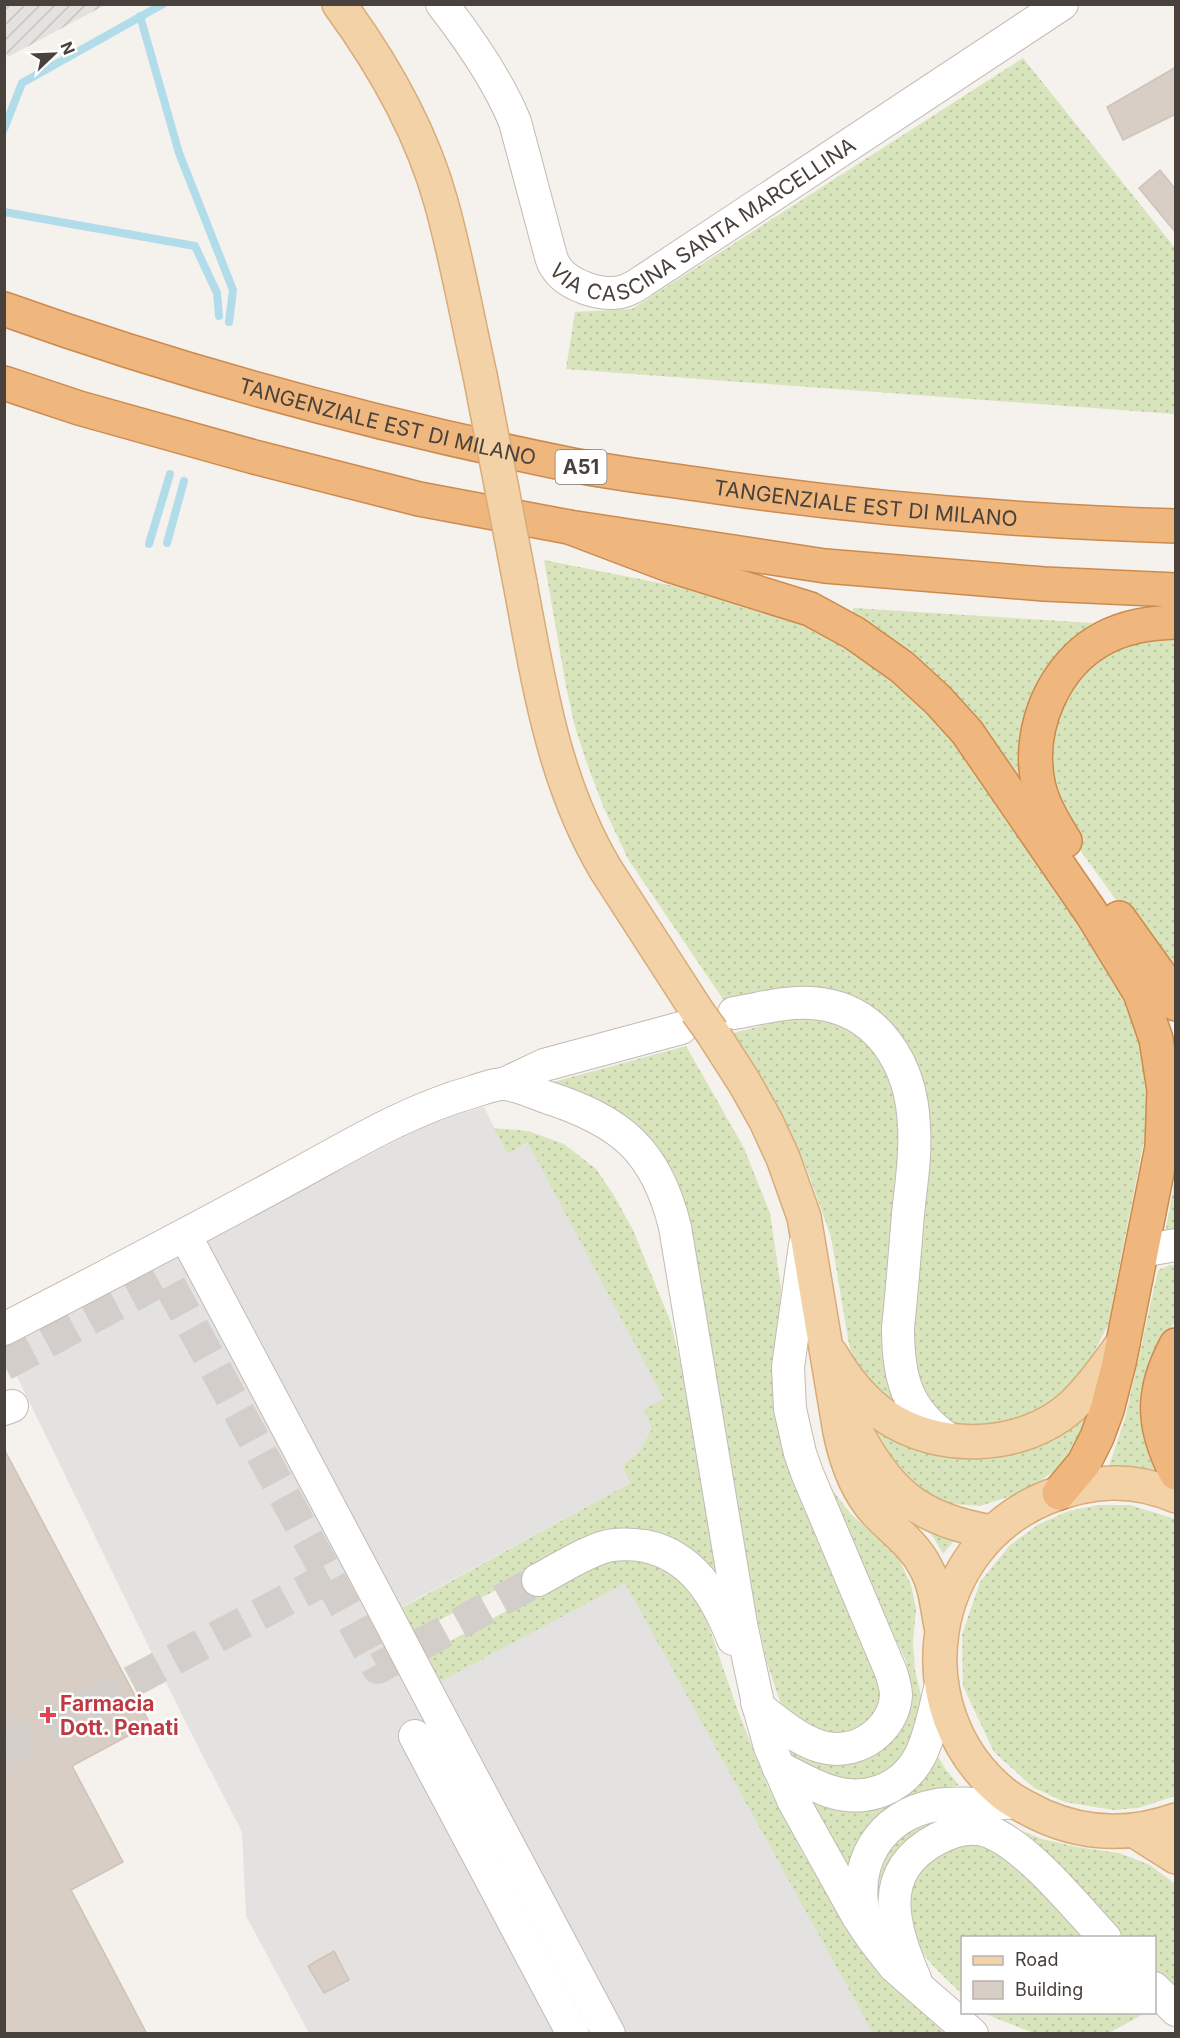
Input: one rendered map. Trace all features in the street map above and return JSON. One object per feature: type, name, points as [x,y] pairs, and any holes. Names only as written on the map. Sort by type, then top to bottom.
[{"type":"highway","points":[[4,284],[45,324]]},
{"type":"highway","name":"TANGENZIALE EST DI MILANO","points":[[4,309],[45,324],[223,379],[325,408],[575,466],[794,499],[897,510],[1176,526]]},
{"type":"highway","points":[[4,382],[79,408],[255,458],[419,499],[569,527],[825,566],[1044,584],[1176,590]]},
{"type":"highway","points":[[569,527],[669,565],[810,609],[868,642],[902,667],[968,732],[1098,922],[1128,971],[1147,1010],[1155,1039],[1164,1090],[1161,1156],[1112,1395],[1097,1437],[1084,1463],[1059,1493]]},
{"type":"highway","points":[[1176,622],[1148,623],[1131,627],[1107,636],[1084,652],[1061,679],[1047,702],[1036,735],[1035,756],[1040,792],[1057,828],[1162,978],[1176,1004]]},
{"type":"highway","points":[[1176,1345],[1162,1376],[1157,1412],[1162,1441],[1176,1473]]},
{"type":"main road","points":[[339,4],[390,81],[416,134],[441,200],[480,375],[546,715],[571,800],[588,839],[606,870],[744,1082],[766,1121],[788,1170],[807,1233],[844,1450],[865,1498],[877,1513],[904,1537],[923,1563],[933,1584],[942,1631],[941,1684],[950,1718],[971,1758],[993,1783],[1016,1802],[1051,1819],[1079,1828],[1121,1833],[1176,1820]]},
{"type":"main road","points":[[825,1344],[855,1390],[885,1416],[915,1431],[948,1439],[978,1442],[1010,1437],[1040,1427],[1070,1407],[1098,1377],[1123,1343]]},
{"type":"main road","points":[[832,1386],[873,1463],[894,1488],[930,1514],[955,1524],[993,1532]]},
{"type":"main road","points":[[942,1631],[950,1598],[963,1570],[993,1532],[1026,1507],[1059,1493],[1100,1482],[1145,1485],[1176,1496]]},
{"type":"main road","points":[[1135,1831],[1176,1857]]},
{"type":"lane","name":"VIA CASCINA SANTA MARCELLINA","points":[[442,4],[508,103],[550,253],[556,267],[567,279],[595,291],[610,293],[626,291],[643,281],[1062,4]]},
{"type":"lane","points":[[4,1329],[401,1119],[453,1097],[504,1084],[544,1065],[706,1021],[796,1003],[812,1003],[835,1007],[859,1017],[874,1027],[896,1055],[909,1091],[915,1126],[898,1328],[899,1357],[904,1382],[915,1407],[930,1427],[948,1439]]},
{"type":"lane","points":[[504,1084],[567,1105],[597,1118],[622,1133],[636,1145],[656,1174],[668,1201],[675,1227],[741,1624],[759,1708],[813,1744],[843,1750],[856,1747],[879,1733],[888,1720],[896,1697],[896,1688],[803,1463],[790,1408],[788,1367],[807,1233]]},
{"type":"lane","points":[[185,1235],[609,2034]]},
{"type":"lane","points":[[1141,1251],[1176,1245]]},
{"type":"lane","points":[[538,1580],[587,1554],[613,1545],[634,1545],[655,1549],[678,1559],[698,1575],[718,1604],[759,1708],[778,1767],[794,1802],[857,1915],[873,1940],[895,1967],[972,2034]]},
{"type":"lane","points":[[778,1767],[807,1782],[842,1794],[871,1794],[899,1783],[910,1772],[924,1746],[941,1684]]},
{"type":"lane","points":[[415,1736],[573,2034]]},
{"type":"lane","points":[[873,1940],[863,1911],[862,1876],[871,1849],[889,1828],[913,1812],[938,1804],[1016,1802]]},
{"type":"lane","points":[[920,1991],[906,1957],[895,1919],[895,1894],[902,1870],[915,1854],[935,1840],[956,1831],[966,1828],[987,1831],[1008,1843],[1041,1871],[1103,1936]]},
{"type":"lane","points":[[1156,1990],[1176,2010]]},
{"type":"shaded area","points":[[4,5],[105,5],[8,57],[5,50]]},
{"type":"shaded area","points":[[484,1107],[507,1154],[528,1143],[664,1399],[644,1409],[652,1429],[640,1451],[622,1466],[630,1483],[396,1610],[437,1683],[625,1583],[873,2033],[309,2033],[246,1916],[242,1832],[185,1721],[5,1352],[5,1343],[419,1129]]},
{"type":"green space","points":[[1023,58],[1175,248],[1175,414],[566,369],[575,312],[632,309]]},
{"type":"green space","points":[[544,560],[730,597],[841,637],[937,712],[1071,902],[1080,928],[1122,998],[1139,1040],[1147,1087],[1146,1130],[1108,1325],[1078,1383],[1049,1408],[1017,1424],[959,1428],[944,1417],[923,1395],[909,1341],[927,1128],[876,1014],[727,1005],[628,859],[603,806],[574,723]]},
{"type":"green space","points":[[853,608],[1093,623],[1061,650],[1046,667],[1038,681],[1026,710],[1020,742],[1018,775],[959,699],[900,645],[853,614]]},
{"type":"green space","points":[[1175,634],[1175,981],[1080,850],[1062,816],[1051,781],[1054,719],[1070,689],[1096,662],[1127,643]]},
{"type":"green space","points":[[819,1018],[856,1032],[885,1059],[898,1094],[907,1417],[861,1373],[850,1350],[831,1237],[808,1172],[780,1111],[730,1034],[786,1019]]},
{"type":"green space","points":[[686,1046],[744,1148],[770,1213],[781,1288],[777,1360],[887,1693],[864,1734],[819,1739],[782,1707],[767,1663],[743,1553],[672,1183],[546,1084]]},
{"type":"green space","points":[[493,1128],[528,1131],[564,1144],[596,1169],[633,1230],[671,1323],[686,1388],[720,1575],[715,1580],[599,1535],[410,1636],[396,1611],[630,1483],[622,1466],[640,1451],[527,1143],[507,1154]]},
{"type":"green space","points":[[1175,1178],[1175,1234],[1165,1233]]},
{"type":"green space","points":[[1170,1265],[1175,1266],[1175,1322],[1163,1339],[1162,1477],[1135,1468],[1109,1466],[1126,1415],[1158,1270]]},
{"type":"green space","points":[[1090,1410],[1080,1437],[1059,1468],[1023,1492],[980,1506],[938,1503],[907,1487],[861,1417],[901,1443],[938,1455],[980,1458]]},
{"type":"green space","points":[[827,1483],[850,1513],[898,1557],[911,1585],[916,1609],[913,1642],[915,1670],[925,1713],[904,1761],[882,1777],[854,1785],[797,1763],[776,1733],[841,1764],[911,1685],[906,1661]]},
{"type":"green space","points":[[1098,1505],[1130,1505],[1175,1519],[1175,1796],[1138,1808],[1114,1810],[1065,1802],[1034,1788],[994,1752],[963,1686],[962,1635],[980,1582],[1010,1545],[1039,1524],[1069,1511]]},
{"type":"green space","points":[[927,1527],[960,1534],[943,1554]]},
{"type":"green space","points":[[611,1555],[665,1562],[700,1601],[738,1711],[767,1785],[803,1854],[850,1930],[902,1995],[944,2033],[869,2033],[436,1684],[422,1656]]},
{"type":"green space","points":[[936,1753],[946,1770],[959,1785],[937,1789],[850,1875],[805,1799],[835,1809],[870,1807]]},
{"type":"green space","points":[[980,1814],[1042,1839],[1119,1853],[1150,1865],[1175,1884],[1175,1997],[1156,1976],[1156,1936],[1118,1936],[992,1822],[880,1889],[873,1902],[881,1860],[901,1837],[928,1819]]},
{"type":"green space","points":[[960,1843],[988,1843],[1010,1856],[1083,1936],[961,1936],[961,1993],[922,1953],[914,1938],[908,1918],[909,1888],[912,1878],[922,1865]]},
{"type":"green space","points":[[986,2014],[1143,2014],[1109,2033],[1036,2034]]},
{"type":"building","points":[[1176,67],[1176,114],[1123,140],[1107,107]]},
{"type":"building","points":[[1160,170],[1176,190],[1176,233],[1139,188]]},
{"type":"building","points":[[4,1449],[150,1724],[72,1766],[123,1862],[71,1890],[147,2034],[4,2034]]},
{"type":"building","points":[[334,1951],[349,1980],[324,1993],[308,1966]]},
{"type":"waterway","points":[[4,129],[22,83],[163,4]]},
{"type":"waterway","points":[[140,16],[179,153],[233,290],[229,322]]},
{"type":"waterway","points":[[4,212],[195,246],[217,293],[219,316]]},
{"type":"waterway","points":[[149,544],[170,474]]},
{"type":"waterway","points":[[167,543],[184,481]]},
{"type":"tunnel","points":[[4,1365],[166,1278],[378,1668],[538,1580]]},
{"type":"tunnel","points":[[4,1749],[330,1577]]},
{"type":"place","name":"Farmacia Dott. Penati","points":[[48,1715]]}]
